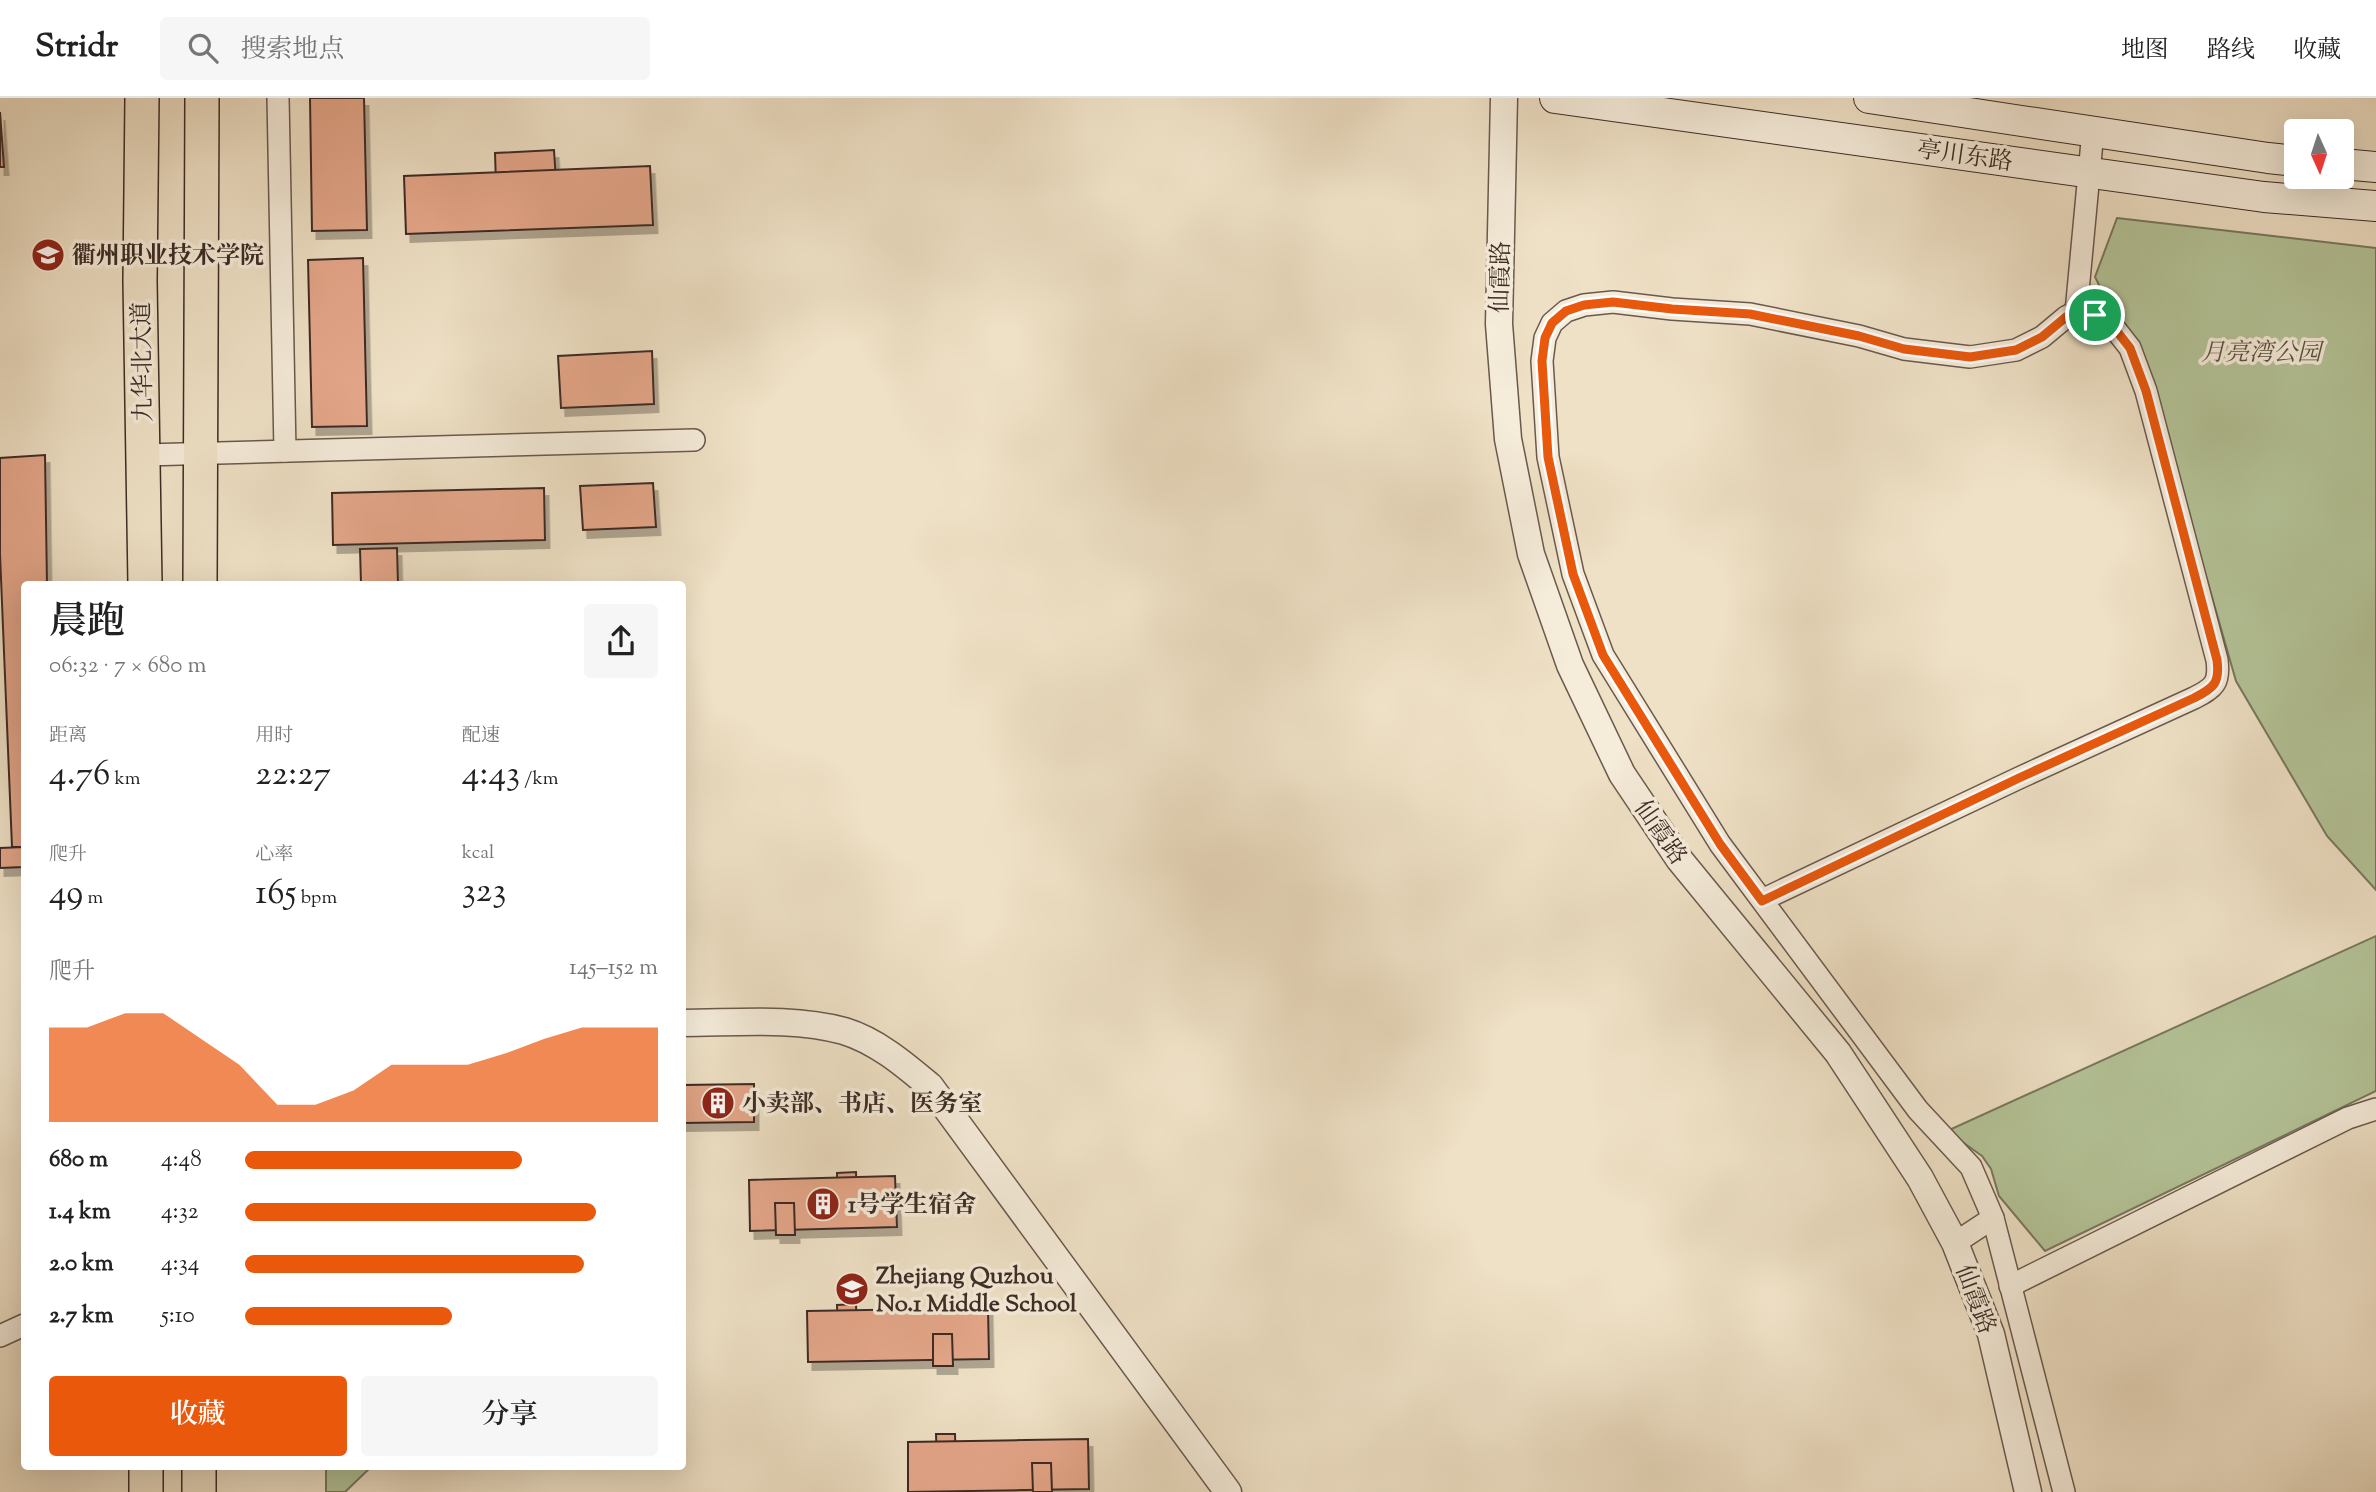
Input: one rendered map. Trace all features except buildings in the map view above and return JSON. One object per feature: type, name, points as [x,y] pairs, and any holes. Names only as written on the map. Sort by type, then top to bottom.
[{"type":"main road","name":"九华北大道","points":[[142,98],[141,281],[145,581]]},
{"type":"main road","points":[[200,581],[202,98]]},
{"type":"main road","name":"亭川东路","points":[[1555,98],[2264,197],[2376,206]]},
{"type":"main road","name":"亭川东路","points":[[1869,98],[2284,159]]},
{"type":"main road","points":[[2354,165],[2376,167]]},
{"type":"main road","points":[[146,1470],[146,1492]]},
{"type":"main road","points":[[199,1470],[199,1492]]},
{"type":"street","points":[[278,98],[285,451]]},
{"type":"street","name":"仙霞路","points":[[1504,98],[1499,324],[1508,439],[1531,554],[1570,665],[1622,774],[1679,859],[1838,1054],[1920,1178],[1955,1243],[1991,1334],[2028,1492]]},
{"type":"street","points":[[2076,312],[2093,131]]},
{"type":"street","points":[[1762,901],[2207,692],[2215,684],[2219,673],[2217,660],[2146,391],[2130,348],[2112,325],[2095,315],[2076,312],[2042,337],[2016,350],[1970,357],[1904,349],[1859,336],[1750,314],[1613,302],[1566,311],[1552,323],[1545,338],[1542,361],[1548,457],[1573,574],[1603,655],[1720,844],[1762,901],[1918,1110],[1972,1167],[1993,1218],[2064,1492]]},
{"type":"street","points":[[144,455],[694,440]]},
{"type":"street","points":[[686,1023],[793,1023],[845,1032],[895,1056],[930,1086],[1228,1492]]},
{"type":"street","points":[[2010,1286],[2348,1118],[2376,1109]]},
{"type":"street","points":[[1955,1243],[1993,1218]]},
{"type":"street","points":[[0,1336],[21,1326]]},
{"type":"green space","name":"月亮湾公园","points":[[2117,218],[2376,248],[2376,890],[2327,836],[2236,681],[2139,342],[2114,315],[2095,277]]},
{"type":"green space","points":[[2376,936],[2376,1091],[2045,1251],[1999,1196],[1991,1169],[1982,1156],[1947,1131]]},
{"type":"green space","points":[[326,1470],[368,1470],[345,1492],[326,1492]]},
{"type":"place","name":"衢州职业技术学院","points":[[48,255]]},
{"type":"place","name":"小卖部、书店、医务室","points":[[718,1103]]},
{"type":"place","name":"1号学生宿舍","points":[[823,1204]]},
{"type":"place","name":"Zhejiang Quzhou No.1 Middle School","points":[[852,1289]]},
{"type":"route","points":[[1613,302],[1750,314],[1859,336],[1904,349],[1970,357],[2016,350],[2042,337],[2076,312],[2095,315],[2112,325],[2130,348],[2146,391],[2217,660],[2219,673],[2215,684],[2207,692],[1762,901],[1720,844],[1629,700],[1603,655],[1573,574],[1548,457],[1542,361],[1545,338],[1552,323],[1566,311],[1584,305],[1613,302]]}]
